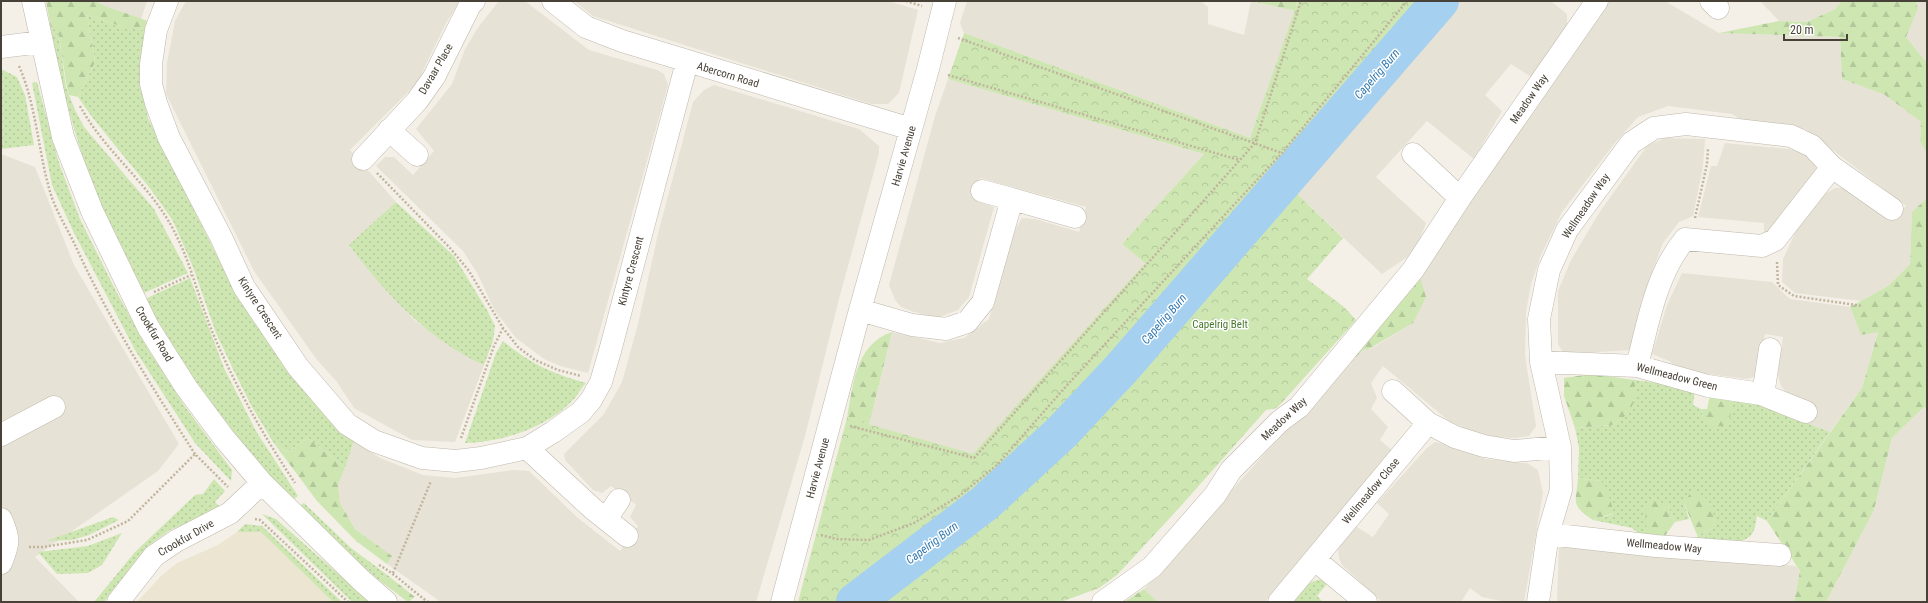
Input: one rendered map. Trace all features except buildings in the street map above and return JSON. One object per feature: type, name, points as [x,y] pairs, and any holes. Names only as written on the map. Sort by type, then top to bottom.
[{"type":"street","name":"Crookfur Road","points":[[33,1],[63,137],[92,211],[134,301],[148,327],[186,387],[224,438],[262,483],[361,580],[386,602]]},
{"type":"street","name":"Kintyre Crescent","points":[[166,1],[156,30],[151,64],[151,84],[156,103],[169,138],[244,287],[298,367],[347,424],[374,441],[422,458],[447,460],[481,458],[527,448],[581,412],[591,400],[601,382],[687,62]]},
{"type":"street","name":"Davaar Place","points":[[363,159],[417,101],[434,77],[470,5],[474,1]]},
{"type":"street","name":"Abercorn Road","points":[[553,1],[586,27],[622,41],[911,129]]},
{"type":"street","name":"Harvie Avenue","points":[[782,602],[860,310],[928,69],[945,1]]},
{"type":"street","name":"Meadow Way","points":[[1103,602],[1152,567],[1216,495],[1231,470],[1280,421],[1299,406],[1413,270],[1460,198],[1597,1]]},
{"type":"street","points":[[1,47],[41,42]]},
{"type":"street","name":"Wellmeadow Way","points":[[1538,602],[1548,534],[1561,490],[1560,447],[1541,362],[1539,319],[1549,270],[1567,230],[1631,143],[1654,128],[1686,124],[1792,136],[1812,146],[1832,167],[1892,209]]},
{"type":"street","points":[[389,130],[417,155]]},
{"type":"street","points":[[1413,154],[1460,198]]},
{"type":"street","points":[[1637,366],[1657,290],[1674,252],[1685,239],[1762,246],[1776,240],[1832,167]]},
{"type":"street","points":[[982,191],[1075,217]]},
{"type":"street","points":[[860,310],[919,326],[946,329],[967,322],[983,302],[1012,199]]},
{"type":"street","points":[[1763,395],[1770,349]]},
{"type":"street","name":"Wellmeadow Green","points":[[1541,362],[1637,366],[1708,386],[1763,395],[1806,412]]},
{"type":"street","points":[[1393,392],[1428,423],[1455,437],[1484,446],[1514,451],[1560,447]]},
{"type":"street","points":[[1,435],[54,407]]},
{"type":"street","name":"Wellmeadow Close","points":[[1279,602],[1428,423]]},
{"type":"street","points":[[527,448],[565,484],[627,536]]},
{"type":"street","name":"Crookfur Drive","points":[[118,602],[154,556],[176,542],[230,513],[262,483]]},
{"type":"street","points":[[606,519],[618,500]]},
{"type":"street","points":[[1,519],[7,534],[8,546],[1,563]]},
{"type":"street","name":"Wellmeadow Way","points":[[1548,534],[1656,546],[1780,555]]},
{"type":"street","points":[[1315,560],[1366,602]]},
{"type":"path","points":[[831,421],[974,458],[1255,143],[1301,1]]},
{"type":"path","points":[[802,529],[836,539],[869,540],[914,523],[959,496],[997,465],[1069,383],[1282,154],[1407,1]]},
{"type":"path","points":[[937,30],[1255,143],[1282,154]]},
{"type":"path","points":[[928,69],[1239,160]]},
{"type":"path","points":[[77,102],[103,141],[129,170],[168,220],[178,238],[212,331],[232,374],[268,440],[296,485]]},
{"type":"path","points":[[1693,240],[1696,216],[1707,164],[1710,126]]},
{"type":"path","points":[[363,159],[450,248],[469,271],[503,328],[518,347],[535,360],[558,370],[601,382]]},
{"type":"path","points":[[1769,243],[1778,265],[1778,285],[1794,296],[1863,306]]},
{"type":"path","points":[[134,301],[192,275]]},
{"type":"path","points":[[393,573],[427,493],[463,432],[494,346],[503,328]]},
{"type":"path","points":[[374,562],[393,573],[409,588],[428,602]]},
{"type":"shaded area","points":[[95,1],[147,1],[141,19]]},
{"type":"shaded area","points":[[186,1],[460,1],[446,23],[417,83],[350,150],[396,202],[349,246],[413,319],[447,344],[484,365],[455,442],[412,440],[354,408],[337,382],[317,360],[254,271],[166,94],[167,63],[175,21]]},
{"type":"shaded area","points":[[499,1],[525,1],[589,50],[657,70],[664,74],[668,85],[588,373],[560,366],[544,359],[516,338],[495,311],[477,273],[463,251],[376,166],[385,157],[394,157],[413,175],[434,151],[416,129],[452,84],[465,49],[479,26]]},
{"type":"shaded area","points":[[574,1],[888,1],[918,10],[899,93],[888,104],[871,104],[593,16]]},
{"type":"shaded area","points":[[967,1],[1201,1],[1208,7],[1208,24],[1244,35],[1251,1],[1295,11],[1250,138],[964,33],[960,23]]},
{"type":"shaded area","points":[[1454,1],[1551,1],[1567,14],[1567,26],[1531,77],[1511,64],[1485,95],[1502,111],[1474,159],[1427,121],[1376,177],[1426,223],[1415,252],[1382,274],[1293,190],[1349,118]]},
{"type":"shaded area","points":[[1609,1],[1665,1],[1719,33],[1840,37],[1842,79],[1885,95],[1921,122],[1920,139],[1927,151],[1927,198],[1912,212],[1910,264],[1888,286],[1861,301],[1795,293],[1782,282],[1783,259],[1802,218],[1825,194],[1835,188],[1847,188],[1893,220],[1906,206],[1805,129],[1745,122],[1732,114],[1668,106],[1638,117],[1614,144],[1562,212],[1541,255],[1531,284],[1526,312],[1525,355],[1536,426],[1529,436],[1515,438],[1481,436],[1449,421],[1383,366],[1371,383],[1377,398],[1371,409],[1388,427],[1380,440],[1393,451],[1265,602],[1158,602],[1144,589],[1265,453],[1364,349],[1367,350],[1377,345],[1413,323],[1420,277],[1437,248]]},
{"type":"shaded area","points":[[1756,1],[1842,1],[1835,9],[1807,22],[1779,21],[1761,2]]},
{"type":"shaded area","points":[[1916,1],[1927,1],[1927,63],[1906,37],[1918,9]]},
{"type":"shaded area","points":[[948,79],[1204,154],[1122,244],[1145,263],[973,455],[869,425],[892,332],[940,343],[964,338],[989,319],[1015,230],[1022,218],[1035,219],[1079,232],[1086,207],[980,178],[975,200],[994,207],[969,297],[958,310],[937,318],[901,307],[895,300],[889,285],[935,116]]},
{"type":"shaded area","points":[[714,85],[859,129],[879,146],[879,153],[839,299],[805,436],[756,602],[441,602],[387,564],[391,556],[355,529],[340,503],[338,485],[354,441],[380,458],[423,475],[455,478],[513,470],[529,471],[578,518],[620,551],[638,526],[630,517],[636,505],[611,486],[602,493],[593,490],[565,460],[564,454],[604,414],[622,382],[638,324],[659,230],[693,102],[704,90]]},
{"type":"shaded area","points":[[1665,138],[1705,139],[1703,167],[1693,216],[1679,222],[1663,243],[1647,286],[1637,340],[1631,350],[1564,354],[1558,344],[1558,291],[1571,260],[1599,213],[1647,146]]},
{"type":"shaded area","points":[[1725,143],[1789,149],[1803,153],[1815,164],[1817,173],[1764,239],[1764,223],[1698,217],[1711,166],[1717,166]]},
{"type":"shaded area","points":[[1,154],[35,167],[74,265],[179,444],[158,471],[35,557],[79,602],[1,602]]},
{"type":"shaded area","points":[[1682,273],[1772,282],[1790,299],[1850,307],[1861,335],[1878,331],[1862,388],[1830,432],[1806,423],[1813,406],[1788,394],[1781,386],[1778,375],[1783,337],[1765,334],[1758,370],[1754,377],[1745,379],[1679,369],[1669,361],[1652,354],[1667,305]]},
{"type":"shaded area","points":[[1924,407],[1927,409],[1927,602],[1826,602],[1874,510],[1892,438]]},
{"type":"shaded area","points":[[1435,442],[1453,446],[1486,459],[1527,463],[1538,470],[1543,493],[1524,602],[1501,601],[1482,597],[1470,588],[1461,602],[1382,602],[1342,565],[1339,558],[1338,548],[1355,526],[1373,537],[1389,514],[1377,503],[1427,448]]},
{"type":"shaded area","points":[[237,532],[261,532],[333,602],[137,602],[162,575],[177,563],[218,545]]},
{"type":"shaded area","points":[[1559,545],[1796,566],[1800,571],[1794,602],[1557,602]]},
{"type":"green space","points":[[46,1],[95,1],[148,21],[145,32],[138,27],[123,27],[87,15],[95,62],[78,97],[69,95],[58,30],[51,29]]},
{"type":"green space","points":[[1252,1],[1297,2],[1295,11]]},
{"type":"green space","name":"Capelrig Belt","points":[[1298,1],[1454,1],[1349,118],[1293,190],[1343,238],[1307,279],[1344,307],[1356,320],[1277,408],[1266,410],[1117,575],[1099,588],[1061,602],[798,602],[847,418],[973,454],[1145,263],[1122,244],[1204,154],[948,79],[964,33],[1250,138]]},
{"type":"green space","points":[[1842,1],[1916,1],[1918,9],[1906,37],[1927,63],[1927,153],[1920,141],[1921,122],[1885,95],[1842,79],[1840,37],[1719,33],[1779,21],[1807,22],[1835,9]]},
{"type":"green space","points":[[87,15],[123,27],[138,27],[145,32],[142,54],[142,75],[148,118],[227,276],[354,441],[345,468],[308,438],[287,452],[273,442],[252,407],[216,333],[193,267],[173,221],[152,191],[92,117],[78,97],[95,62]]},
{"type":"green space","points":[[51,29],[58,29],[66,87],[75,110],[84,127],[154,209],[188,273],[144,293],[123,254],[85,164],[62,84]]},
{"type":"green space","points":[[1,69],[17,77],[25,95],[34,145],[1,149]]},
{"type":"green space","points":[[37,82],[59,163],[80,219],[116,291],[146,346],[186,408],[232,470],[231,481],[195,443],[135,350],[73,231],[52,185],[32,83]]},
{"type":"green space","points":[[1927,198],[1927,409],[1924,407],[1892,438],[1874,510],[1826,602],[1794,602],[1800,571],[1767,521],[1862,388],[1878,332],[1861,335],[1850,307],[1888,286],[1910,264],[1912,212]]},
{"type":"green space","points":[[396,202],[454,256],[487,310],[495,326],[493,341],[484,365],[464,355],[444,342],[409,314],[377,280],[349,245]]},
{"type":"green space","points":[[1420,277],[1426,297],[1413,323],[1367,350],[1364,349],[1350,363]]},
{"type":"green space","points":[[190,278],[224,368],[256,431],[298,496],[294,499],[287,494],[256,461],[222,419],[182,360],[145,299]]},
{"type":"green space","points":[[892,332],[869,425],[847,418],[854,380],[863,356],[870,346],[880,338]]},
{"type":"green space","points":[[503,341],[532,362],[562,375],[586,383],[575,398],[562,410],[537,426],[523,432],[494,440],[465,443],[496,353]]},
{"type":"green space","points":[[1591,374],[1635,380],[1635,400],[1628,414],[1612,425],[1575,428],[1564,396],[1564,378]]},
{"type":"green space","points":[[1635,380],[1695,388],[1693,405],[1701,409],[1703,418],[1735,396],[1830,432],[1767,521],[1757,516],[1753,532],[1747,539],[1734,542],[1719,542],[1698,538],[1697,535],[1708,531],[1715,523],[1710,503],[1684,503],[1689,519],[1675,522],[1668,506],[1647,535],[1640,535],[1632,528],[1593,520],[1613,514],[1601,481],[1578,478],[1579,448],[1575,428],[1612,425],[1627,414],[1635,400]]},
{"type":"green space","points":[[1710,395],[1735,396],[1728,425],[1714,427],[1703,418],[1701,409],[1707,409]]},
{"type":"green space","points":[[308,438],[345,468],[338,485],[340,503],[355,529],[392,556],[387,564],[356,541],[317,501],[273,442],[287,452]]},
{"type":"green space","points":[[1578,478],[1601,481],[1607,489],[1614,513],[1593,520],[1581,511],[1576,503]]},
{"type":"green space","points":[[214,479],[225,491],[215,502],[219,506],[200,518],[170,530],[148,546],[104,602],[94,602],[135,552],[195,495],[203,494]]},
{"type":"green space","points":[[1691,492],[1707,499],[1713,511],[1715,523],[1708,531],[1697,535],[1684,503]]},
{"type":"green space","points":[[1656,500],[1668,506],[1675,522],[1662,540],[1647,535],[1645,507]]},
{"type":"green space","points":[[304,503],[351,548],[386,574],[380,581],[332,539],[299,506]]},
{"type":"green space","points":[[262,514],[276,519],[370,602],[352,602]]},
{"type":"green space","points":[[113,517],[119,520],[89,535],[72,540],[46,541]]},
{"type":"green space","points":[[245,524],[262,526],[342,602],[333,602],[261,532],[237,532]]},
{"type":"green space","points":[[122,533],[102,565],[88,573],[57,574],[38,552],[88,546]]},
{"type":"green space","points":[[386,574],[415,597],[408,602],[380,581]]},
{"type":"green space","points":[[1323,579],[1327,584],[1317,596],[1323,602],[1294,602],[1305,586],[1317,580]]},
{"type":"green space","points":[[1144,589],[1158,602],[1124,602]]},
{"type":"waterway","name":"Capelrig Burn","points":[[855,602],[985,503],[1061,433],[1122,368],[1440,1]]}]
